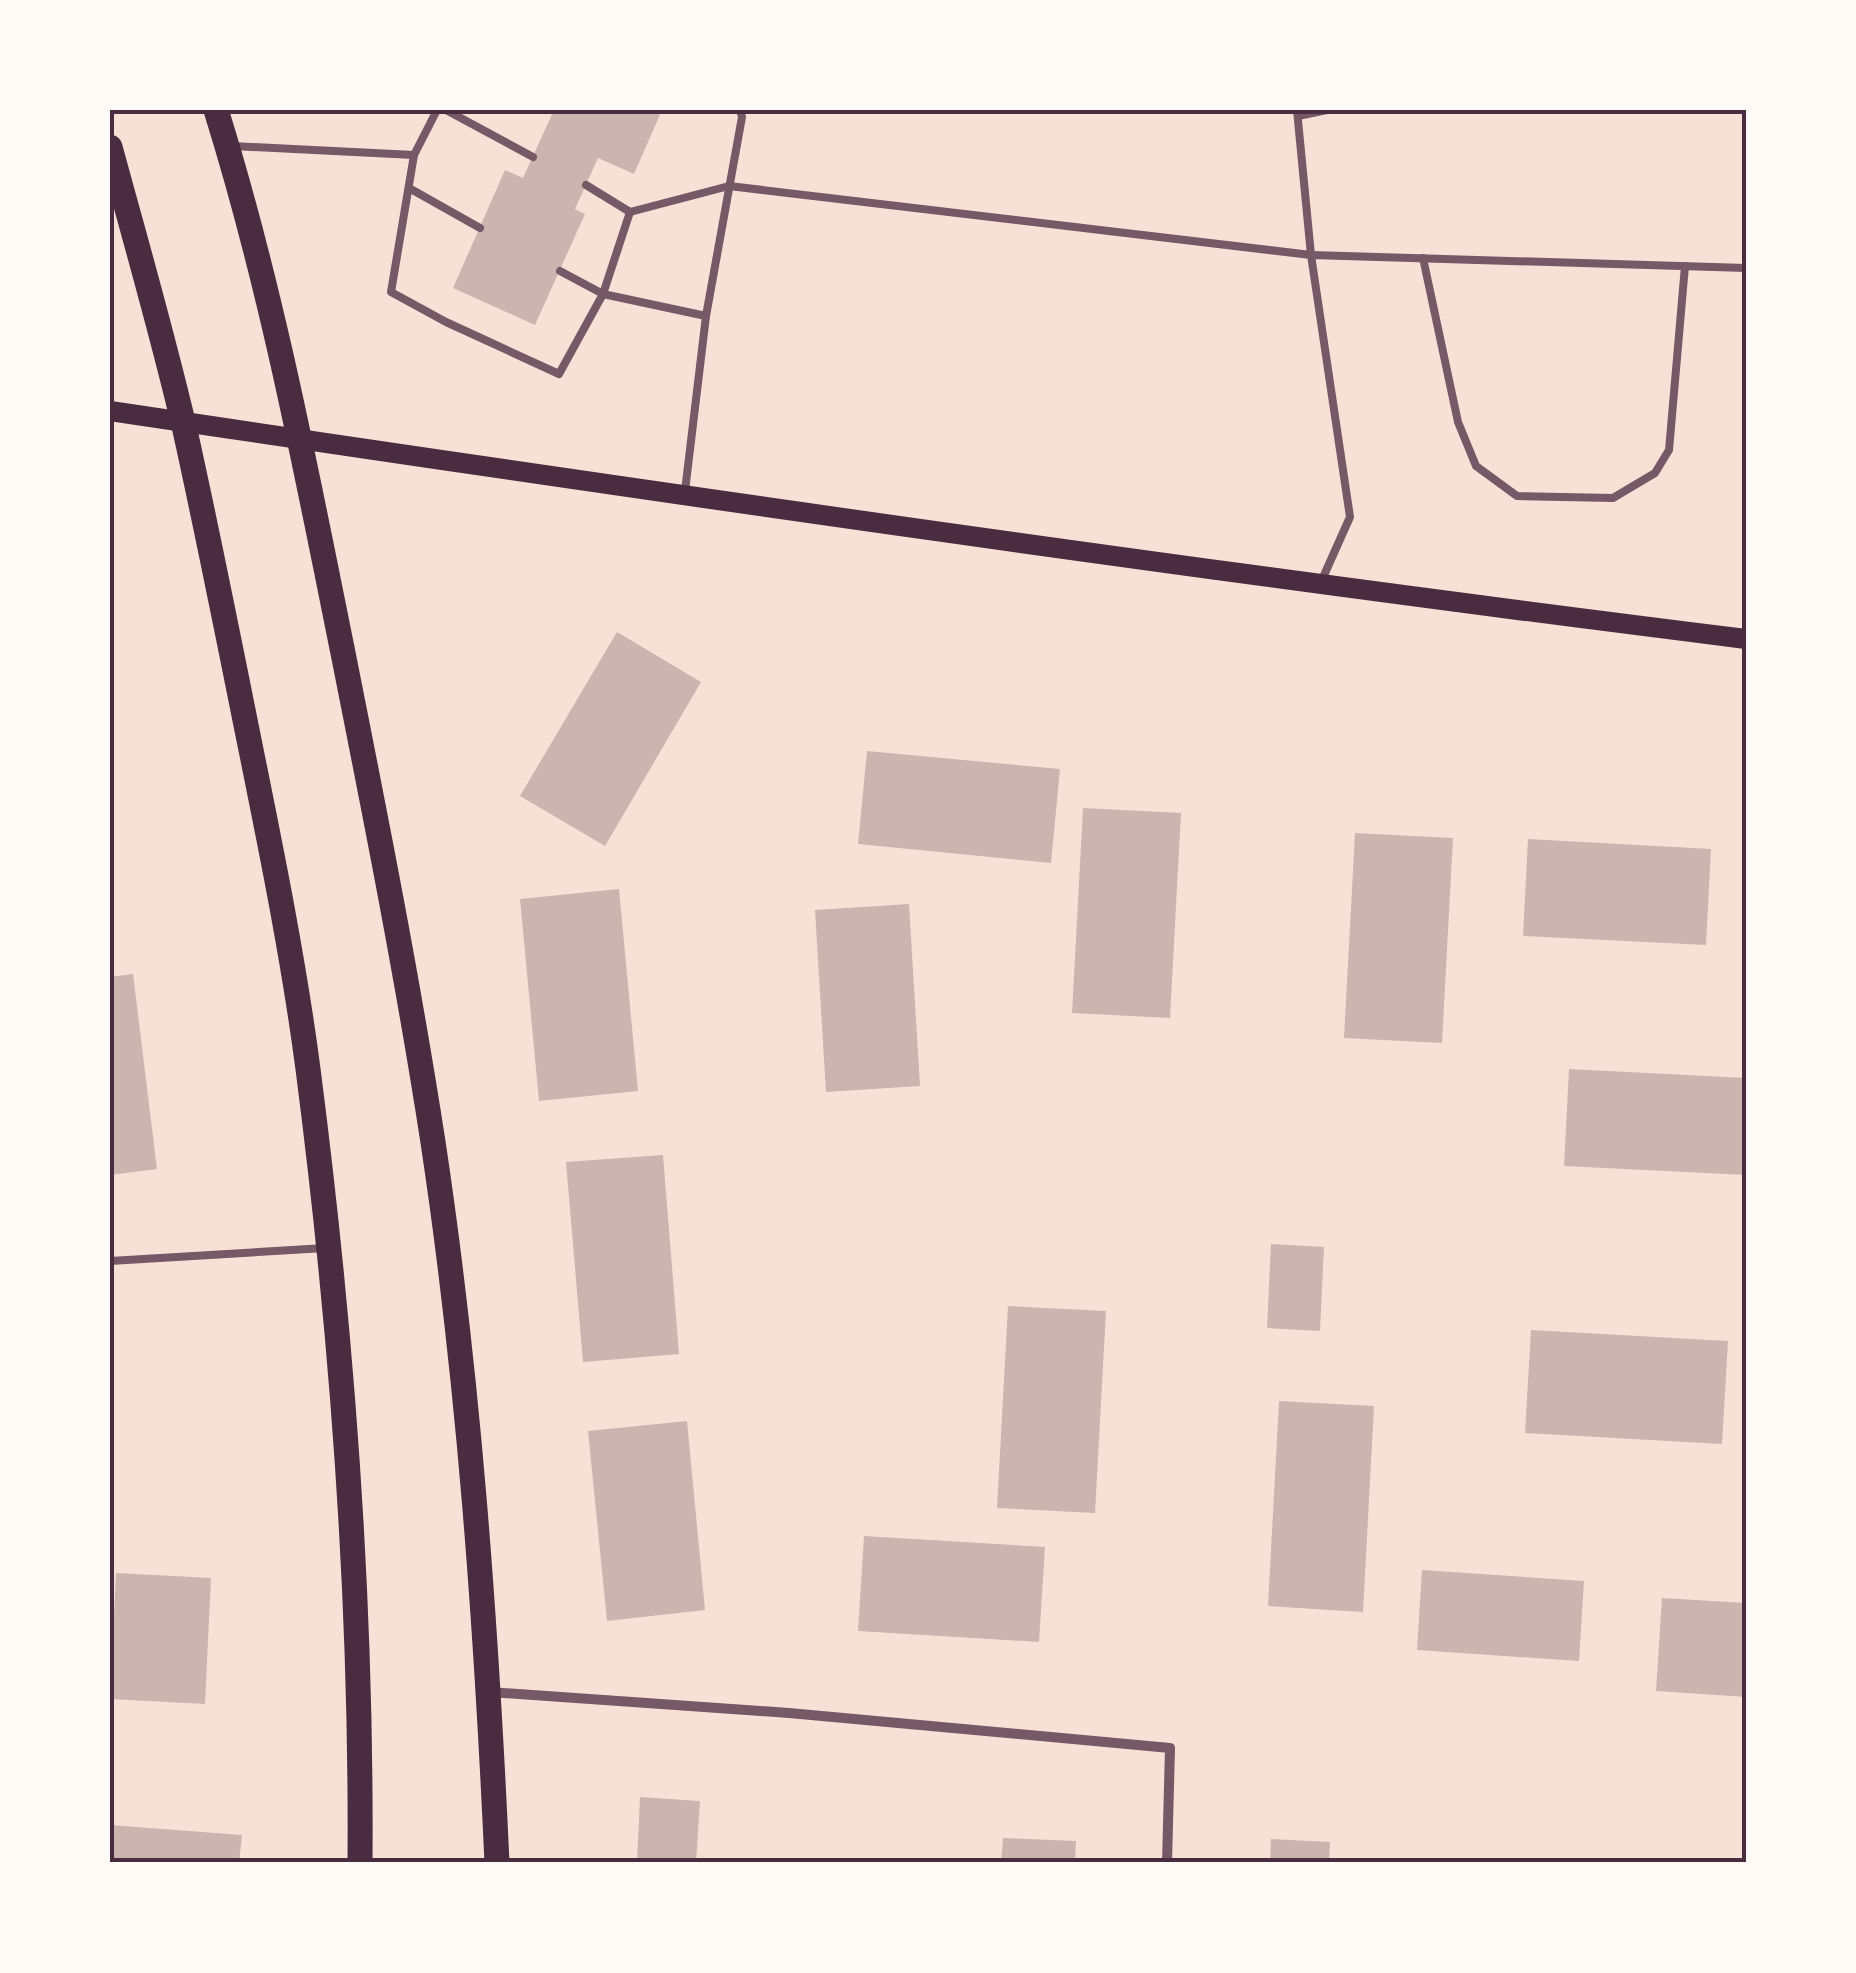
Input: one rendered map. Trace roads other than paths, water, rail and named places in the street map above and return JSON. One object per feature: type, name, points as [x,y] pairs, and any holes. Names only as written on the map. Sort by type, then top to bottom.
[{"type":"main road","points":[[216,110],[300,438],[402,947],[434,1146],[469,1439],[489,1692],[497,1863]]},
{"type":"main road","points":[[110,146],[183,422],[275,868],[308,1065],[329,1248],[348,1479],[360,1863]]},
{"type":"main road","points":[[110,411],[1320,586],[1746,639]]},
{"type":"street","points":[[489,1692],[789,1713],[1170,1748],[1167,1863]]},
{"type":"lane","points":[[437,110],[414,156],[408,188],[391,292],[404,300],[559,374],[604,294],[630,212]]},
{"type":"lane","points":[[446,110],[533,156]]},
{"type":"lane","points":[[684,497],[706,316],[742,117],[740,110]]},
{"type":"lane","points":[[1320,586],[1350,517],[1311,254],[1298,113],[1327,110]]},
{"type":"lane","points":[[228,146],[414,156]]},
{"type":"lane","points":[[586,186],[630,212],[729,186],[1311,254],[1746,268]]},
{"type":"lane","points":[[408,188],[480,228]]},
{"type":"lane","points":[[1424,258],[1458,422],[1476,466],[1517,496],[1613,498],[1655,473],[1669,450],[1685,266]]},
{"type":"lane","points":[[560,271],[604,294],[706,316]]},
{"type":"lane","points":[[110,1261],[329,1248]]}]
